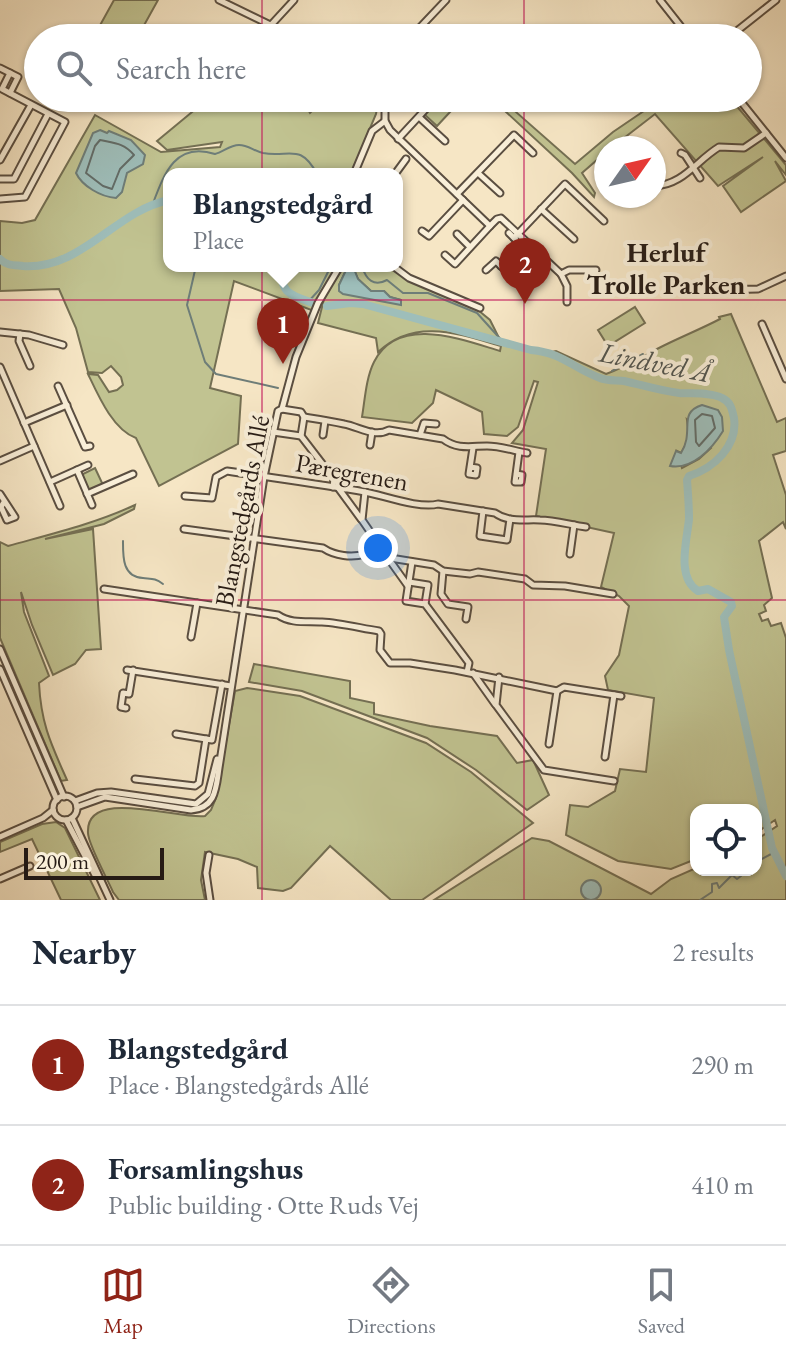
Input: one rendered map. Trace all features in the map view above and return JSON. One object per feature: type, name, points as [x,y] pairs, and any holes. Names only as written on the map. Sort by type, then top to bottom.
[{"type":"street","points":[[219,0],[269,24]]},
{"type":"street","points":[[272,24],[294,0]]},
{"type":"street","points":[[423,24],[446,0]]},
{"type":"street","points":[[660,0],[679,24]]},
{"type":"street","points":[[746,24],[776,0]]},
{"type":"street","points":[[0,68],[18,77],[10,93],[24,101]]},
{"type":"street","points":[[0,160],[27,112]]},
{"type":"street","points":[[0,199],[25,197],[65,122],[44,112]]},
{"type":"street","points":[[385,112],[385,121],[398,139],[430,165],[490,226]]},
{"type":"street","points":[[398,139],[423,112]]},
{"type":"street","points":[[749,112],[786,158]]},
{"type":"street","points":[[0,179],[14,179],[48,114]]},
{"type":"street","points":[[419,117],[445,141]]},
{"type":"street","points":[[357,168],[372,131],[385,121]]},
{"type":"street","points":[[666,183],[673,182],[719,147],[744,148],[766,133]]},
{"type":"street","points":[[457,194],[514,135],[533,153]]},
{"type":"street","points":[[681,153],[700,178]]},
{"type":"street","points":[[399,168],[406,159]]},
{"type":"street","points":[[478,173],[500,193]]},
{"type":"street","points":[[514,235],[565,184],[604,221]]},
{"type":"street","points":[[422,231],[429,236],[463,200]]},
{"type":"street","points":[[541,209],[574,239]]},
{"type":"street","points":[[445,255],[455,264],[501,218],[537,261]]},
{"type":"street","points":[[457,234],[470,247]]},
{"type":"street","points":[[514,235],[561,274],[567,286],[567,302]]},
{"type":"street","points":[[501,266],[521,245]]},
{"type":"street","points":[[486,270],[496,261],[509,273]]},
{"type":"street","points":[[561,274],[569,270],[596,270]]},
{"type":"street","name":"Blangstedgårds Allé","points":[[76,804],[105,797],[191,810],[204,807],[215,794],[273,432],[296,357],[336,272]]},
{"type":"street","points":[[402,272],[421,284],[480,308]]},
{"type":"street","points":[[718,290],[758,289],[786,276]]},
{"type":"street","points":[[762,324],[783,366],[786,379]]},
{"type":"street","points":[[0,332],[63,345]]},
{"type":"street","points":[[20,334],[19,341],[30,366]]},
{"type":"street","points":[[0,367],[60,506]]},
{"type":"street","points":[[58,386],[85,447],[90,446]]},
{"type":"street","points":[[24,423],[67,405]]},
{"type":"street","points":[[282,409],[301,412],[304,417],[301,436]]},
{"type":"street","points":[[304,417],[382,434],[389,430],[473,448],[486,446],[527,453]]},
{"type":"street","points":[[323,435],[325,421]]},
{"type":"street","points":[[420,435],[424,423],[429,421],[436,424]]},
{"type":"street","points":[[273,432],[301,436],[334,479],[336,487],[386,558],[409,584],[428,585],[425,604]]},
{"type":"street","points":[[370,445],[372,432]]},
{"type":"street","points":[[0,461],[34,446]]},
{"type":"street","points":[[470,467],[473,448]]},
{"type":"street","points":[[516,474],[519,452]]},
{"type":"street","points":[[50,482],[88,465]]},
{"type":"street","points":[[77,470],[92,505]]},
{"type":"street","name":"Pæregrenen","points":[[185,496],[212,498],[216,477],[227,471],[336,487],[430,506],[438,504],[483,511],[510,519],[530,522],[538,519],[586,527]]},
{"type":"street","points":[[87,494],[133,474]]},
{"type":"street","points":[[362,520],[365,492]]},
{"type":"street","points":[[0,494],[4,502]]},
{"type":"street","points":[[483,511],[480,536],[507,540],[510,519]]},
{"type":"street","points":[[570,554],[574,525]]},
{"type":"street","points":[[184,529],[323,548],[330,553],[356,557],[365,554],[434,565],[443,571],[478,572],[525,579],[533,585],[565,586],[613,594]]},
{"type":"street","points":[[412,562],[406,601],[425,604],[469,663],[470,672],[544,770],[614,781]]},
{"type":"street","points":[[443,571],[441,594],[448,604],[468,607],[466,619]]},
{"type":"street","points":[[104,589],[278,615],[295,621],[379,631],[380,650],[390,663],[470,672],[557,691],[564,687],[618,696],[605,757]]},
{"type":"street","points":[[191,637],[197,603]]},
{"type":"street","points":[[0,649],[61,798],[55,812],[0,837]]},
{"type":"street","points":[[0,669],[61,798],[76,804],[69,819]]},
{"type":"street","points":[[126,708],[121,707],[123,693],[129,694],[130,670],[231,686]]},
{"type":"street","points":[[496,705],[499,677]]},
{"type":"street","points":[[176,734],[212,740],[222,684]]},
{"type":"street","points":[[549,744],[557,691]]},
{"type":"street","points":[[135,779],[195,786],[199,783],[206,739]]},
{"type":"street","points":[[55,812],[69,819],[110,900]]},
{"type":"street","points":[[209,855],[206,873],[210,900]]},
{"type":"street","points":[[0,879],[30,866]]},
{"type":"green space","points":[[114,0],[158,0],[145,24],[101,24]]},
{"type":"green space","points":[[192,112],[376,112],[354,168],[163,168],[163,272],[334,272],[314,311],[234,281],[210,388],[241,396],[238,444],[159,486],[136,438],[113,420],[88,374],[98,375],[109,392],[123,385],[121,377],[111,366],[102,373],[88,372],[76,328],[59,289],[0,291],[0,221],[22,223],[35,220],[95,115],[161,152],[220,147],[222,142],[167,150],[157,141]]},
{"type":"green space","points":[[426,112],[450,112],[437,126],[424,114]]},
{"type":"green space","points":[[506,112],[516,112],[575,164],[594,148],[594,162],[582,173],[594,191],[594,197]]},
{"type":"green space","points":[[642,112],[742,112],[786,165],[786,175],[775,161],[786,181],[741,212],[723,186],[763,157],[718,186],[655,114],[627,136],[608,136]]},
{"type":"green space","points":[[340,272],[345,272],[339,285],[353,294],[401,300],[390,297],[384,291],[371,291],[355,272],[399,272],[478,310],[490,320],[502,344],[543,354],[556,351],[606,374],[719,317],[731,314],[777,422],[786,418],[786,451],[773,455],[786,495],[786,529],[783,522],[759,541],[772,598],[764,605],[766,611],[759,614],[762,621],[768,619],[771,626],[781,623],[786,638],[786,900],[434,900],[532,838],[549,841],[651,894],[671,879],[690,871],[690,876],[762,876],[762,836],[777,826],[775,820],[762,829],[762,804],[690,804],[690,861],[671,869],[618,861],[566,835],[570,805],[588,807],[615,791],[620,769],[646,772],[654,698],[608,690],[605,676],[619,655],[629,606],[619,596],[601,587],[614,533],[536,516],[546,449],[512,443],[523,430],[538,382],[534,381],[518,427],[507,436],[484,434],[482,412],[436,390],[433,403],[412,423],[362,417],[367,382],[374,362],[385,347],[398,339],[392,341],[378,352],[376,338],[318,323],[325,295]],"holes":[[[438,331],[501,346],[500,351],[432,334],[400,338]],[[687,420],[711,448],[682,468],[677,451],[681,453],[687,441]]]},
{"type":"green space","points":[[635,307],[645,323],[608,346],[598,330]]},
{"type":"green space","points":[[95,468],[103,485],[90,490],[81,475]]},
{"type":"green space","points":[[135,505],[134,509],[104,524],[45,539],[93,529],[101,649],[86,650],[75,664],[53,675],[21,592],[24,612],[49,676],[39,683],[40,697],[48,733],[67,780],[61,781],[0,638],[0,542],[8,546],[88,523]]},
{"type":"green space","points":[[254,664],[350,681],[350,698],[374,703],[374,714],[497,736],[517,763],[533,760],[549,795],[527,810],[476,770],[427,738],[302,691],[249,682]]},
{"type":"green space","points":[[247,688],[300,696],[426,743],[471,772],[533,823],[422,900],[391,900],[330,846],[291,888],[283,891],[258,888],[257,867],[238,859],[205,852],[201,880],[205,900],[119,900],[91,845],[88,833],[91,819],[102,811],[117,808],[205,816],[216,798],[235,691]]},
{"type":"green space","points":[[56,822],[65,828],[100,900],[61,900],[32,839],[0,852],[0,842],[42,824]]},
{"type":"water","points":[[100,130],[131,140],[145,155],[143,164],[127,173],[122,192],[116,198],[93,190],[76,173],[93,133]]},
{"type":"water","points":[[345,272],[355,272],[371,291],[384,291],[390,297],[401,300],[401,305],[343,294],[339,291]]},
{"type":"water","points":[[702,405],[718,410],[723,431],[701,457],[686,465],[670,466],[676,451],[681,453],[685,445],[690,413]]},
{"type":"water","points":[[591,880],[598,883],[601,890],[598,897],[591,900],[584,897],[581,890],[584,883]]},
{"type":"waterway","points":[[170,168],[181,156],[190,152],[215,154],[239,145],[263,153],[293,153],[305,158],[313,168]]},
{"type":"waterway","points":[[152,206],[163,179]]},
{"type":"waterway","name":"Lindved Å","points":[[0,259],[8,264],[23,266],[44,265],[63,259],[132,216],[163,202]]},
{"type":"waterway","points":[[195,272],[187,305],[205,362],[216,374],[278,388]]},
{"type":"waterway","name":"Lindved Å","points":[[282,272],[282,282],[288,292],[313,303]]},
{"type":"waterway","name":"Lindved Å","points":[[308,302],[319,290],[328,272]]},
{"type":"waterway","name":"Lindved Å","points":[[365,272],[374,282],[387,280],[403,293],[428,293],[477,313],[504,343]]},
{"type":"waterway","name":"Lindved Å","points":[[327,306],[363,304],[552,354],[603,379],[672,392],[712,395],[722,398],[731,406],[734,428],[728,447],[715,462],[687,480],[689,519],[685,568],[691,585],[698,591],[708,589],[731,602],[732,606],[724,617],[729,650],[772,848],[786,876]]},
{"type":"waterway","points":[[612,371],[643,354]]},
{"type":"waterway","points":[[123,541],[127,570],[136,577],[163,584]]},
{"type":"waterway","points":[[762,859],[773,853]]},
{"type":"waterway","points":[[700,900],[712,892],[712,884],[717,883],[719,888],[731,876]]},
{"type":"waterway","points":[[733,876],[737,879],[741,876]]},
{"type":"place","name":"Forsamlingshus","points":[[525,304]]},
{"type":"place","name":"Blangstedgård","points":[[283,364]]},
{"type":"district","name":"Herluf Trolle Parken","points":[[666,268]]}]
